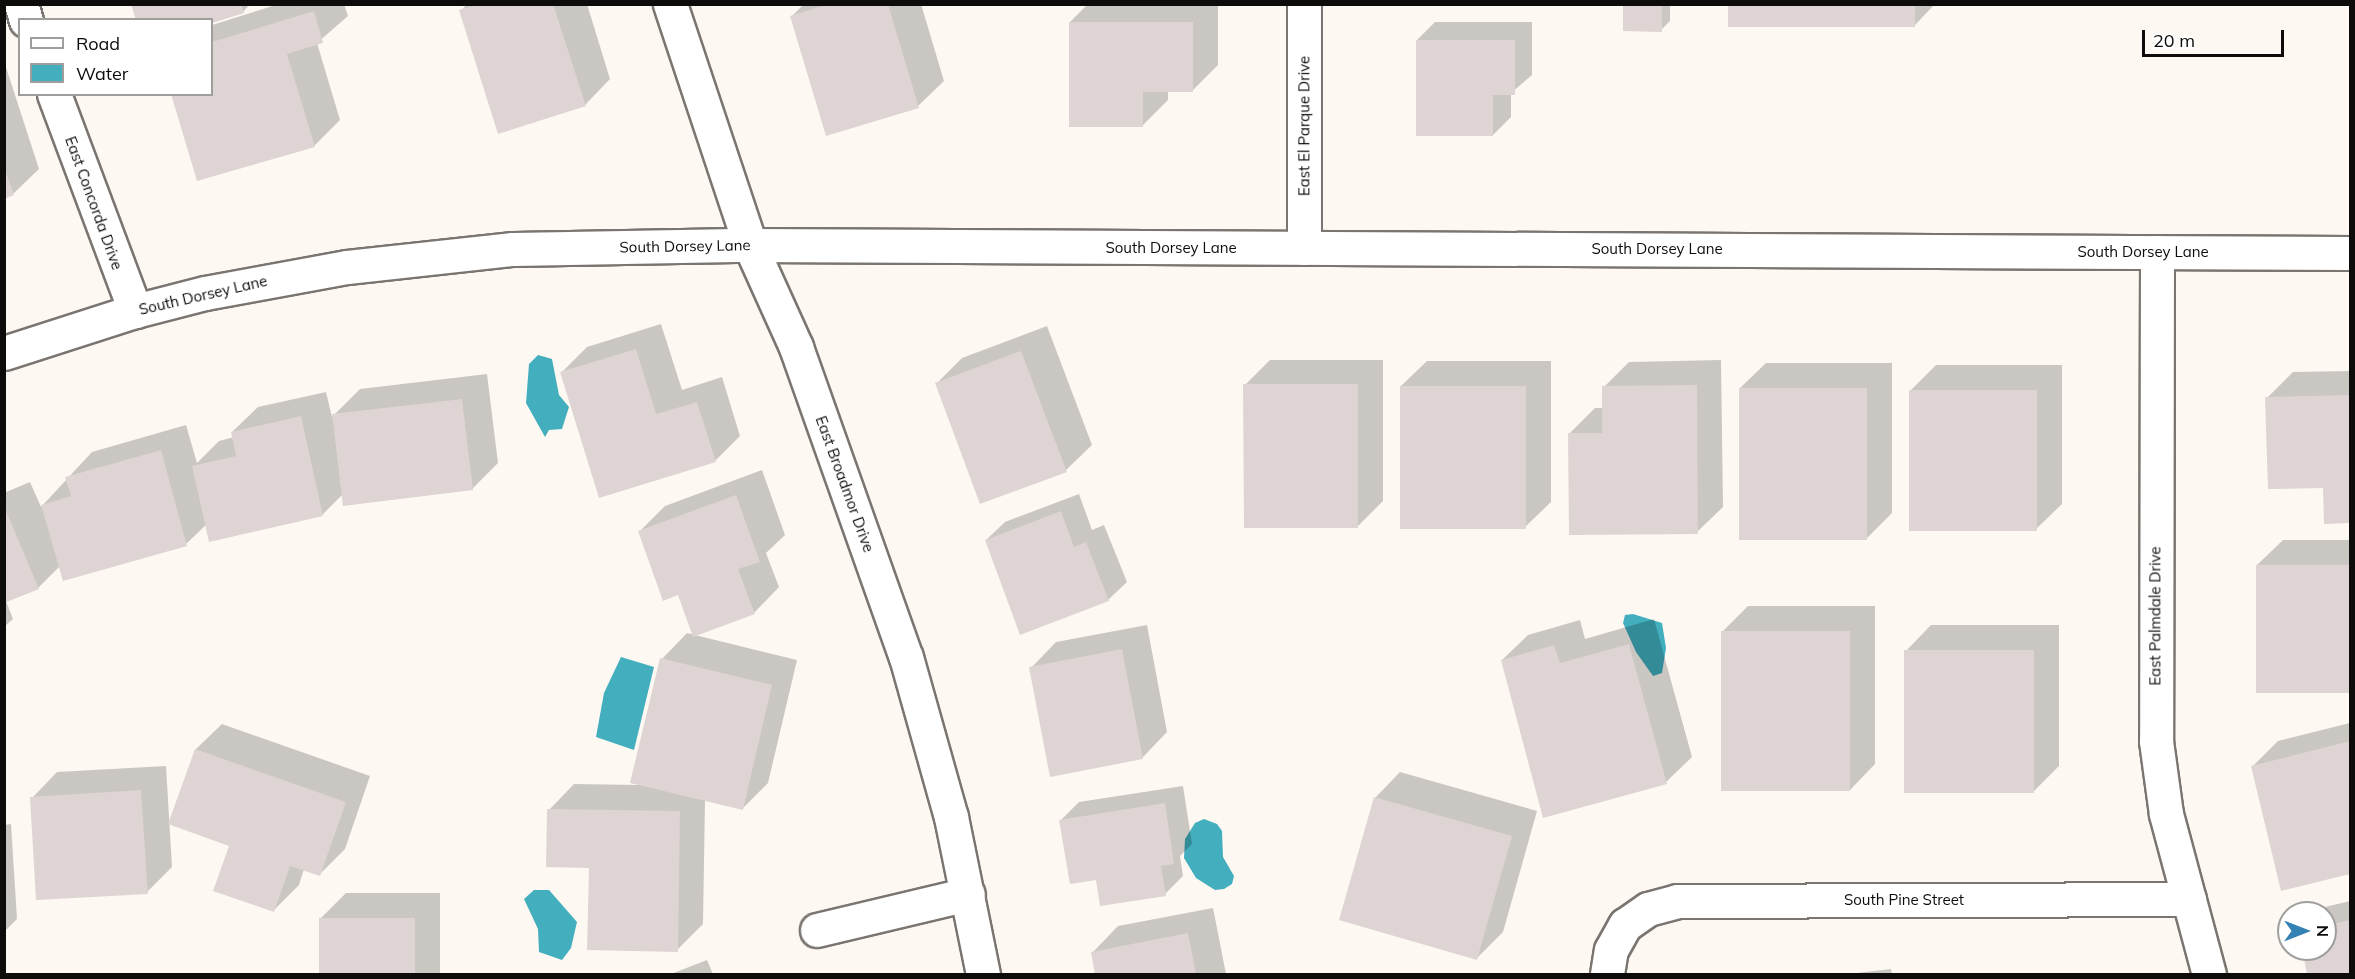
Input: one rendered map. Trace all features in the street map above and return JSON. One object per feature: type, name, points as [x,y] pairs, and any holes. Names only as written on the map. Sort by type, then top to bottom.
[{"type":"street","name":"East Broadmor Drive","points":[[670,4],[750,245],[796,347],[884,590],[930,738],[968,894],[983,975]]},
{"type":"street","name":"East El Parque Drive","points":[[1304,4],[1304,248]]},
{"type":"street","name":"East Concorda Drive","points":[[55,96],[135,311]]},
{"type":"street","name":"South Dorsey Lane","points":[[4,353],[135,311],[281,278],[440,255],[513,249],[750,245],[2350,253]]},
{"type":"street","name":"East Palmdale Drive","points":[[2157,252],[2156,741],[2166,814],[2209,975]]},
{"type":"street","points":[[817,930],[968,894]]},
{"type":"street","name":"South Pine Street","points":[[1607,975],[1611,950],[1625,925],[1648,909],[1702,900],[2189,899]]},
{"type":"water","points":[[538,355],[552,359],[559,395],[569,407],[562,429],[549,430],[545,437],[526,403],[529,364]]},
{"type":"water","points":[[1633,614],[1662,623],[1666,648],[1662,673],[1653,676],[1636,652],[1623,623],[1625,615]]},
{"type":"water","points":[[621,657],[654,667],[634,750],[596,737],[604,693]]},
{"type":"water","points":[[1204,819],[1217,824],[1222,831],[1223,857],[1234,876],[1232,884],[1224,889],[1215,890],[1196,878],[1184,858],[1185,839],[1195,823]]},
{"type":"water","points":[[534,890],[549,890],[577,922],[571,948],[562,960],[539,952],[538,929],[524,899]]},
{"type":"building","points":[[131,4],[241,4],[244,13],[213,23],[213,18],[135,18]]},
{"type":"building","points":[[478,4],[553,4],[586,106],[498,134],[459,10]]},
{"type":"building","points":[[828,4],[888,4],[919,108],[826,136],[790,16]]},
{"type":"building","points":[[1728,4],[1915,4],[1915,27],[1728,27]]},
{"type":"building","points":[[1623,5],[1662,5],[1662,32],[1623,31]]},
{"type":"building","points":[[314,11],[323,43],[287,54],[315,147],[197,181],[172,96],[213,96],[213,42]]},
{"type":"building","points":[[1069,22],[1193,22],[1193,92],[1143,92],[1143,127],[1069,127]]},
{"type":"building","points":[[1416,40],[1515,40],[1515,95],[1493,95],[1493,136],[1416,136]]},
{"type":"building","points":[[4,167],[14,195],[4,199]]},
{"type":"building","points":[[636,349],[656,414],[697,402],[716,462],[599,498],[560,372]]},
{"type":"building","points":[[1021,351],[1067,472],[980,504],[935,383]]},
{"type":"building","points":[[1243,384],[1358,384],[1358,528],[1244,528]]},
{"type":"building","points":[[1697,385],[1698,534],[1569,535],[1568,433],[1602,433],[1602,386]]},
{"type":"building","points":[[1400,386],[1526,386],[1526,529],[1400,529]]},
{"type":"building","points":[[1739,388],[1867,388],[1867,540],[1739,540]]},
{"type":"building","points":[[1909,390],[2037,390],[2037,531],[1909,531]]},
{"type":"building","points":[[2350,395],[2350,523],[2324,524],[2323,488],[2268,489],[2265,397]]},
{"type":"building","points":[[462,399],[473,490],[343,506],[332,414]]},
{"type":"building","points":[[301,416],[323,516],[209,542],[192,466],[236,456],[231,432]]},
{"type":"building","points":[[161,450],[187,546],[63,581],[41,505],[71,496],[65,477]]},
{"type":"building","points":[[736,495],[760,562],[738,569],[755,614],[693,637],[678,595],[663,601],[638,531]]},
{"type":"building","points":[[4,506],[39,589],[4,603]]},
{"type":"building","points":[[1061,511],[1074,547],[1086,542],[1109,601],[1020,635],[985,540]]},
{"type":"building","points":[[2256,565],[2350,565],[2350,693],[2256,693]]},
{"type":"building","points":[[1721,631],[1850,631],[1850,791],[1721,791]]},
{"type":"building","points":[[1629,644],[1667,784],[1543,818],[1501,660],[1554,645],[1560,663]]},
{"type":"building","points":[[1122,649],[1143,759],[1050,777],[1029,667]]},
{"type":"building","points":[[1904,650],[2034,650],[2034,793],[1904,793]]},
{"type":"building","points":[[660,658],[772,685],[743,810],[630,783]]},
{"type":"building","points":[[2350,741],[2350,874],[2281,891],[2251,766]]},
{"type":"building","points":[[195,749],[346,802],[320,876],[290,866],[274,912],[213,891],[229,846],[168,824]]},
{"type":"building","points":[[141,790],[148,894],[36,900],[30,797]]},
{"type":"building","points":[[1374,797],[1512,836],[1477,960],[1339,920]]},
{"type":"building","points":[[1165,803],[1174,864],[1161,866],[1166,896],[1100,906],[1096,880],[1070,884],[1059,820]]},
{"type":"building","points":[[547,809],[680,811],[678,952],[587,950],[589,868],[546,867]]},
{"type":"building","points":[[319,918],[415,918],[415,974],[319,974]]},
{"type":"building","points":[[2350,920],[2350,974],[2307,974],[2304,961],[2337,961],[2337,923]]},
{"type":"building","points":[[1188,933],[1196,974],[1095,974],[1091,952]]}]
